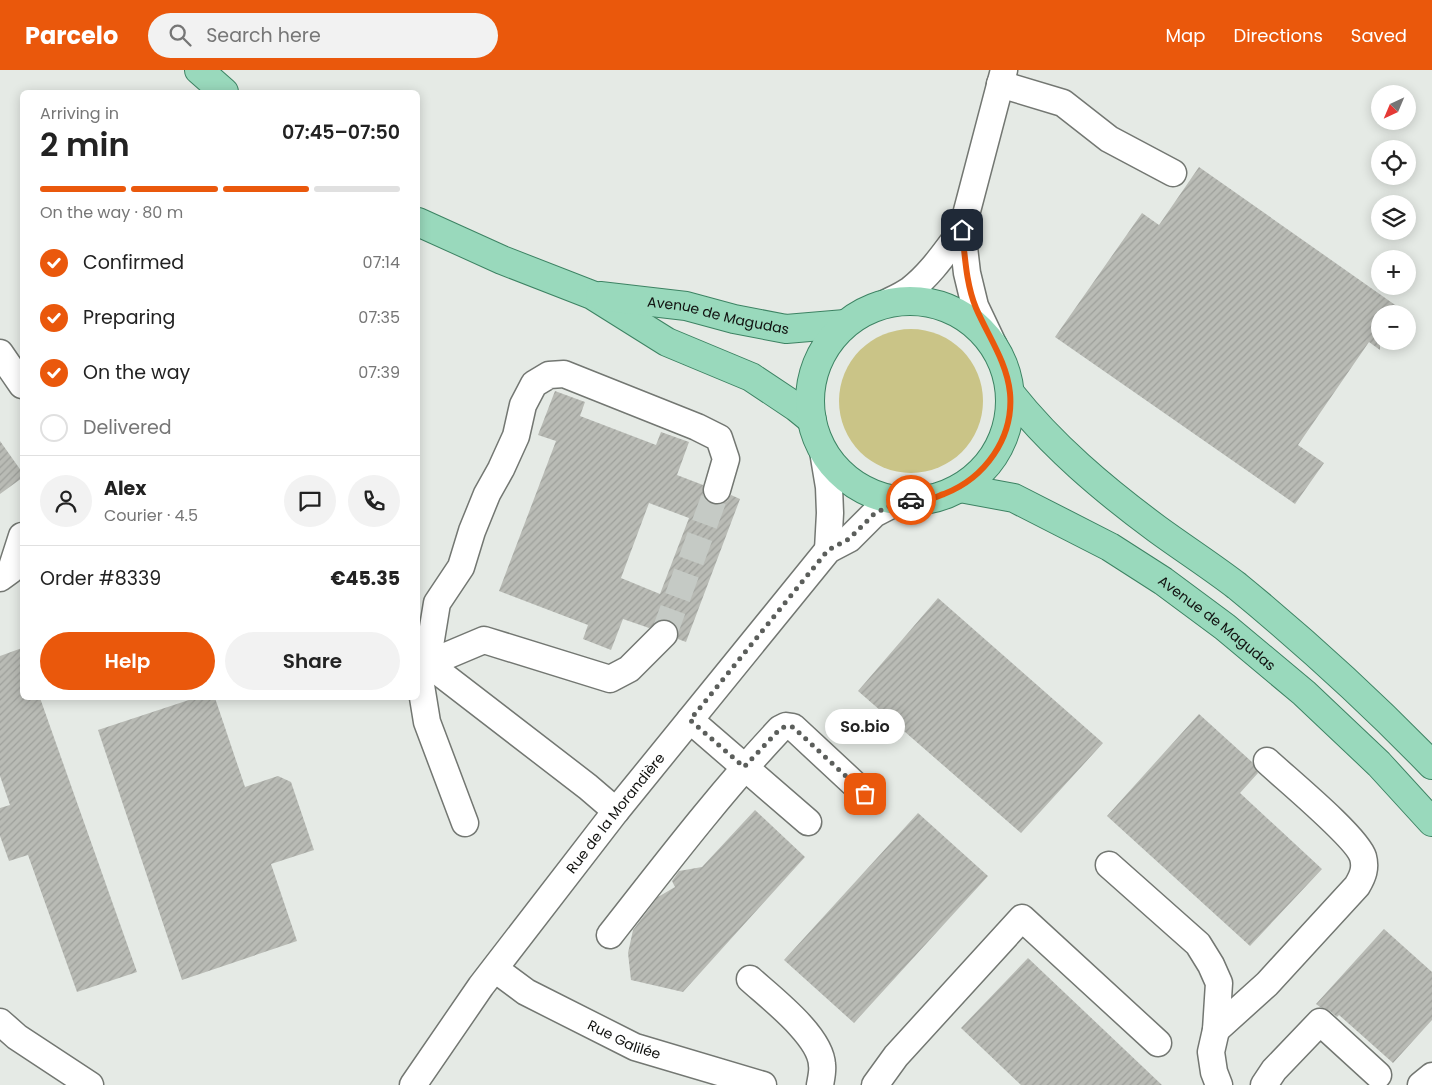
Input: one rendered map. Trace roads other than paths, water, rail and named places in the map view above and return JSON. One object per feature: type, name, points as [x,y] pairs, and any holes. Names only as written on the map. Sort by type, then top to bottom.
[{"type":"main road","points":[[199,70],[222,90]]},
{"type":"main road","name":"Avenue de Magudas","points":[[420,223],[502,260],[592,295],[667,342],[751,378],[796,407],[812,420]]},
{"type":"main road","name":"Avenue de Magudas","points":[[592,295],[686,306],[734,319],[786,329],[845,324]]},
{"type":"main road","points":[[917,301],[947,308],[973,323],[994,346],[1005,369],[1010,393],[1008,421],[999,448],[982,471],[960,488],[931,499],[901,500],[870,492],[843,475],[823,451],[812,420],[810,394],[815,367],[827,343],[845,324],[865,311],[886,303],[917,301]]},
{"type":"main road","points":[[1010,393],[1048,438],[1076,464],[1149,522],[1236,586],[1314,653],[1430,759]]},
{"type":"main road","name":"Avenue de Magudas","points":[[960,488],[1014,498],[1110,547],[1163,581],[1225,627],[1304,693],[1379,764],[1432,822]]},
{"type":"street","points":[[994,346],[975,306],[966,274],[962,230],[1002,77],[1063,104],[1109,139],[1173,173]]},
{"type":"street","points":[[886,303],[910,290],[922,279],[935,266],[962,230]]},
{"type":"street","points":[[0,353],[20,382]]},
{"type":"street","points":[[465,823],[427,722],[421,662],[437,603],[461,567],[472,531],[516,436],[523,405],[534,384],[550,375],[564,374],[697,427],[719,438],[726,459],[717,490]]},
{"type":"street","points":[[823,451],[829,487],[828,550]]},
{"type":"street","name":"Rue de la Morandière","points":[[413,1085],[481,986],[616,811],[828,550],[849,539],[874,514],[901,500]]},
{"type":"street","points":[[0,578],[11,570],[20,542]]},
{"type":"street","points":[[421,662],[484,640],[610,679],[629,669],[664,634]]},
{"type":"street","points":[[421,662],[588,787],[616,811]]},
{"type":"street","points":[[690,720],[808,822]]},
{"type":"street","points":[[610,935],[744,767],[780,729],[786,726],[793,727],[865,794]]},
{"type":"street","points":[[1216,1030],[1267,984],[1357,886],[1364,875],[1363,857],[1348,835],[1267,761]]},
{"type":"street","points":[[1110,865],[1198,944],[1211,965],[1219,983],[1216,1030],[1211,1052],[1214,1072],[1219,1085]]},
{"type":"street","points":[[875,1085],[896,1056],[1022,918],[1158,1043]]},
{"type":"street","name":"Rue Galilée","points":[[495,969],[526,992],[634,1047],[763,1085]]},
{"type":"street","points":[[750,979],[801,1026],[812,1040],[819,1052],[822,1065],[820,1085]]},
{"type":"street","points":[[0,1022],[17,1037],[90,1085]]},
{"type":"street","points":[[1264,1085],[1274,1070],[1320,1022],[1378,1075]]},
{"type":"street","points":[[1421,1085],[1432,1076]]},
{"type":"tunnel","points":[[664,634],[717,490]]},
{"type":"place","name":"So.bio","points":[[865,794]]}]
